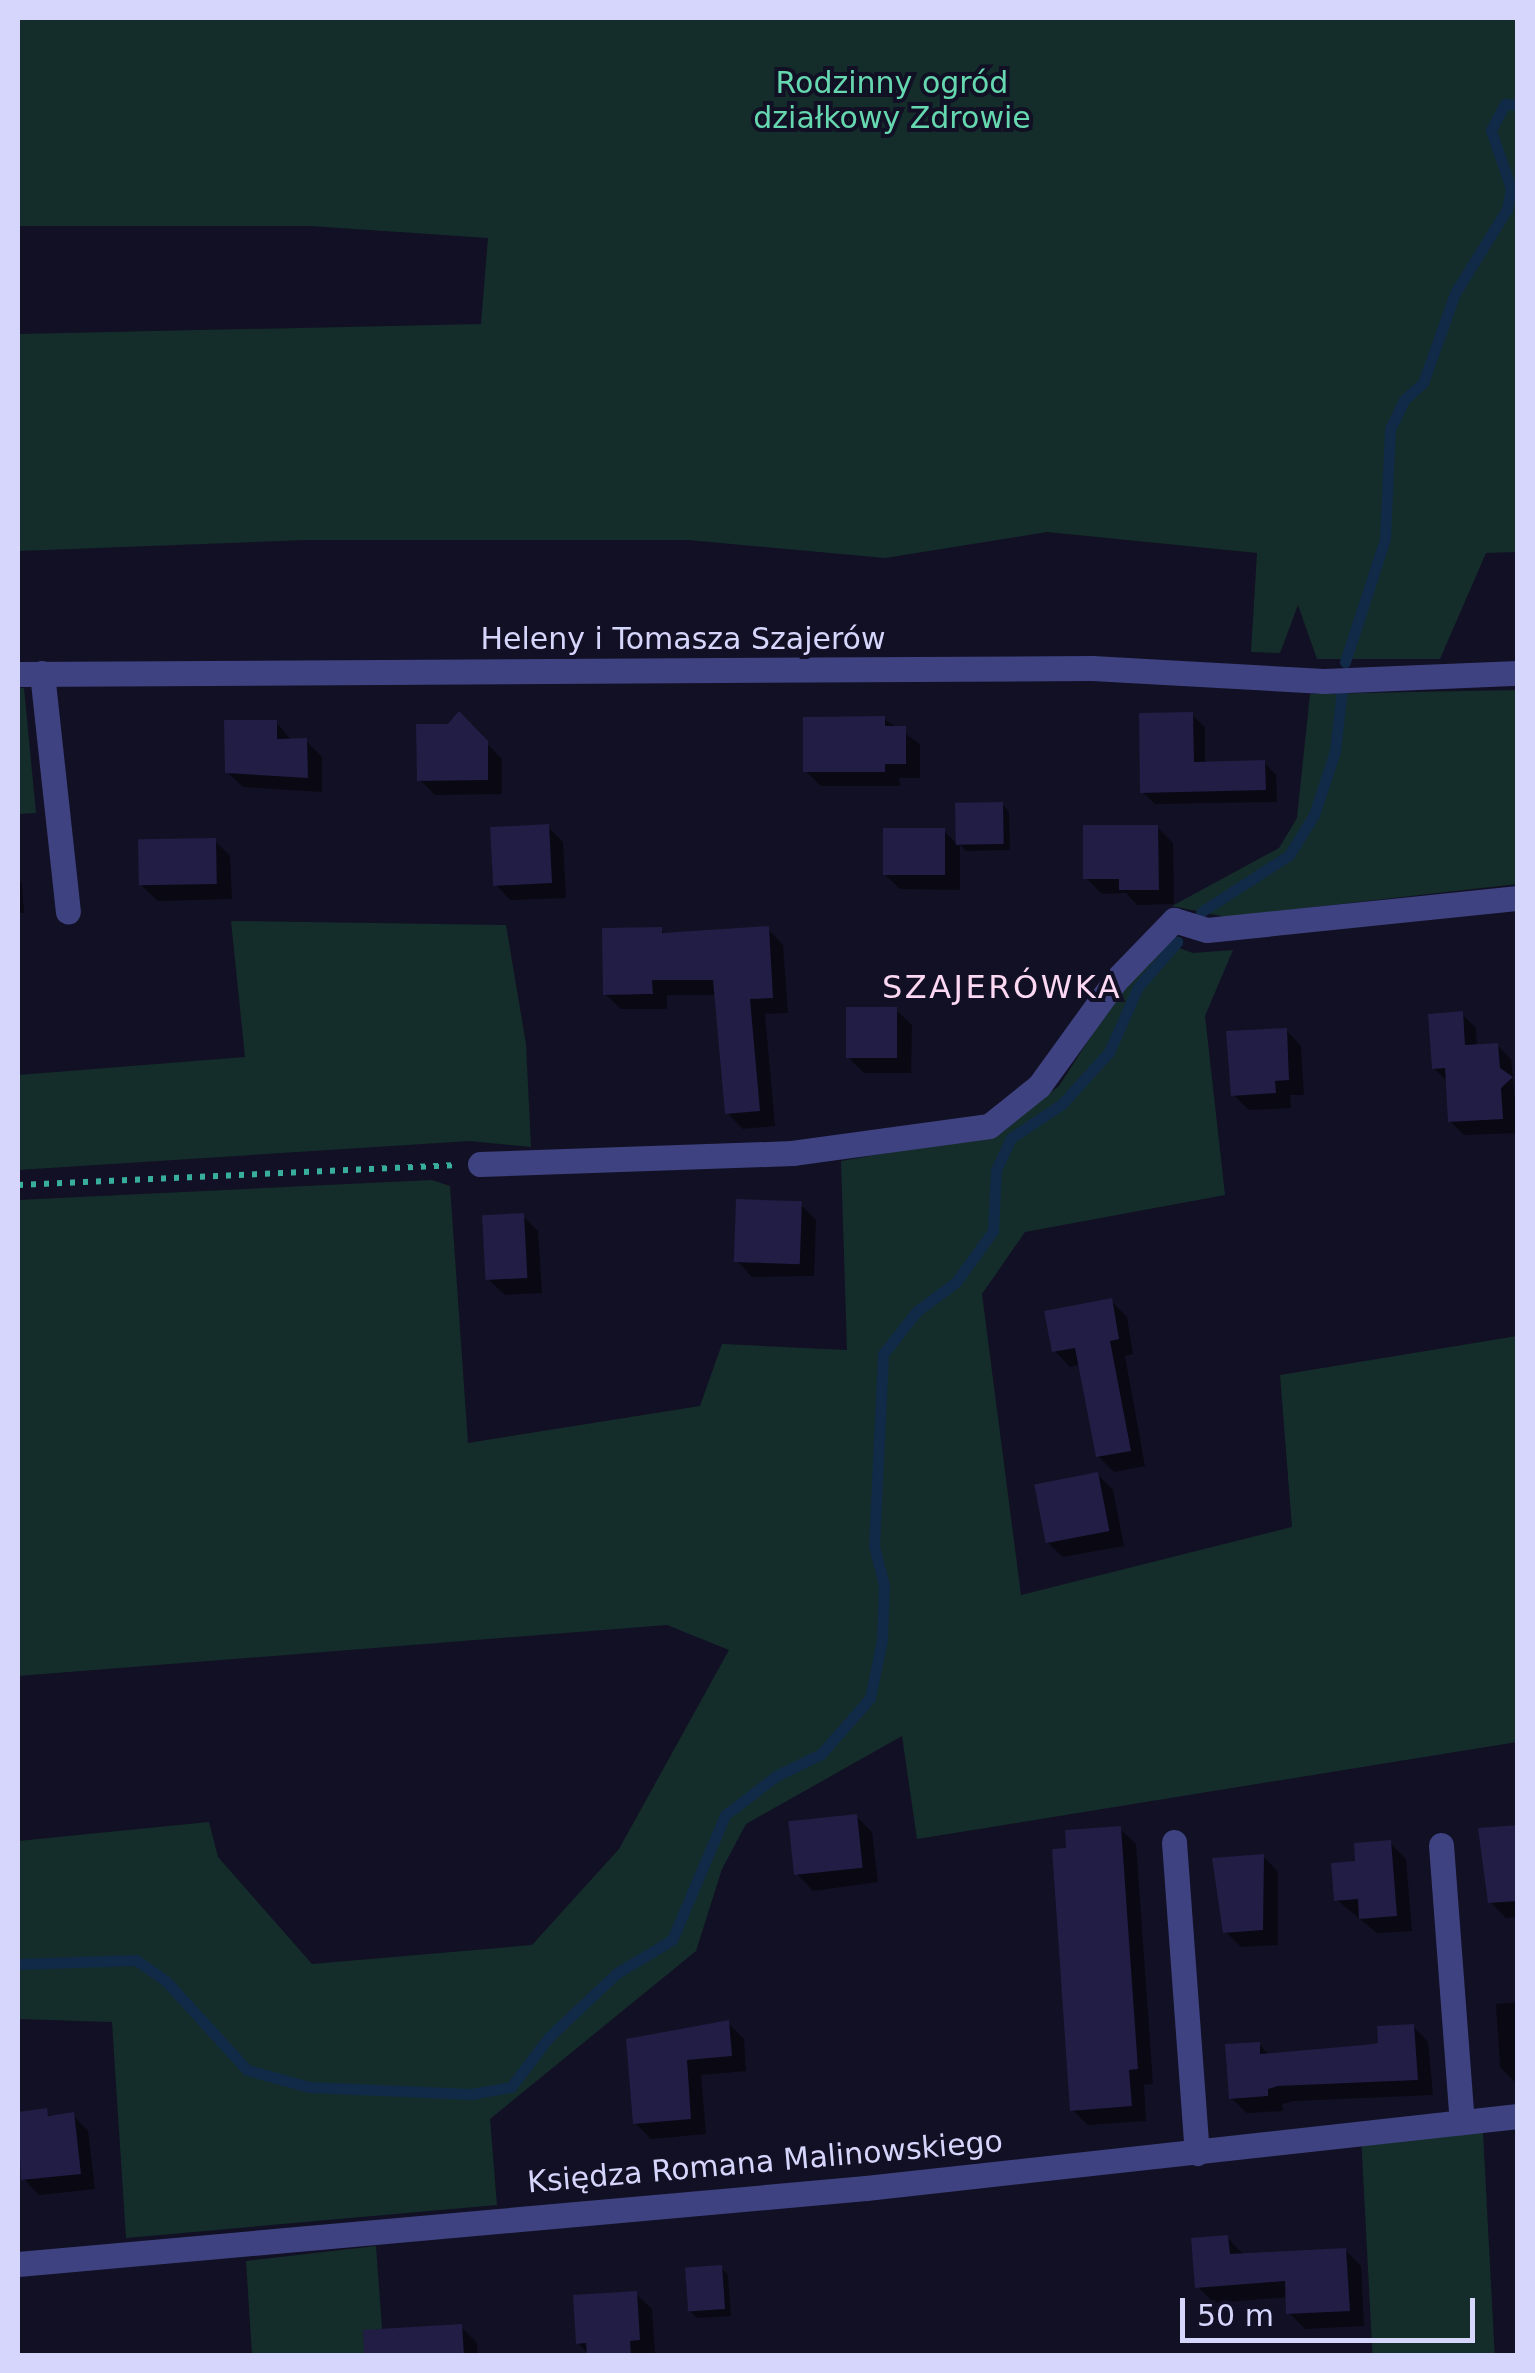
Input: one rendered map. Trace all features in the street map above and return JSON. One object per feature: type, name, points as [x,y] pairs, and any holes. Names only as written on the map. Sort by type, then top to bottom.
[{"type":"street","name":"Heleny i Tomasza Szajerów","points":[[68,912],[30,674],[1092,668],[1324,680],[1518,673]]},
{"type":"street","points":[[480,1164],[792,1152],[989,1126],[1039,1086],[1126,968],[1174,920],[1206,930],[1518,898]]},
{"type":"street","points":[[1174,1842],[1197,2153]]},
{"type":"street","points":[[1441,1846],[1462,2122]]},
{"type":"street","name":"Księdza Romana Malinowskiego","points":[[18,2264],[1197,2153],[1518,2116]]},
{"type":"path","points":[[18,1185],[480,1164]]},
{"type":"green space","name":"Rodzinny ogród działkowy Zdrowie","points":[[18,18],[1517,18],[1517,552],[1486,553],[1440,659],[1317,659],[1298,605],[1280,653],[1251,652],[1257,553],[1047,532],[885,558],[688,540],[306,540],[18,551],[18,334],[481,324],[488,238],[310,226],[18,226]]},
{"type":"green space","points":[[18,688],[24,688],[36,813],[18,814]]},
{"type":"green space","points":[[1517,690],[1517,884],[1226,917],[1172,906],[1279,848],[1297,818],[1310,694]]},
{"type":"green space","points":[[231,921],[506,925],[526,1044],[531,1147],[470,1141],[18,1170],[18,1075],[245,1057]]},
{"type":"green space","points":[[1165,943],[1193,953],[1233,950],[1205,1016],[1225,1195],[1025,1232],[982,1294],[1021,1595],[1292,1527],[1280,1375],[1517,1336],[1517,1742],[917,1839],[902,1736],[746,1824],[722,1869],[696,1951],[490,2119],[497,2205],[126,2238],[112,2022],[18,2019],[18,1841],[209,1822],[218,1857],[312,1964],[532,1945],[619,1849],[729,1650],[667,1625],[18,1676],[18,1200],[432,1180],[450,1186],[468,1443],[700,1406],[722,1344],[847,1350],[841,1161],[995,1134],[1059,1086],[1119,993]]},
{"type":"green space","points":[[1483,2132],[1495,2355],[1373,2356],[1361,2138]]},
{"type":"green space","points":[[376,2246],[384,2355],[252,2355],[246,2261]]},
{"type":"building","points":[[459,711],[488,741],[488,780],[417,781],[416,724],[448,724]]},
{"type":"building","points":[[1193,712],[1194,762],[1265,760],[1266,790],[1140,793],[1139,713]]},
{"type":"building","points":[[885,716],[885,726],[906,726],[906,764],[885,764],[885,772],[803,772],[803,717]]},
{"type":"building","points":[[224,720],[277,720],[277,739],[307,738],[308,778],[225,773]]},
{"type":"building","points":[[1003,802],[1004,844],[956,845],[955,803]]},
{"type":"building","points":[[549,824],[552,883],[493,886],[490,827]]},
{"type":"building","points":[[1083,825],[1158,825],[1159,890],[1119,890],[1119,879],[1083,879]]},
{"type":"building","points":[[883,828],[945,828],[945,875],[883,875]]},
{"type":"building","points":[[216,838],[217,884],[139,885],[138,839]]},
{"type":"building","points":[[769,926],[773,998],[750,999],[760,1111],[725,1114],[713,980],[652,980],[653,994],[603,995],[602,928],[662,927],[662,933]]},
{"type":"building","points":[[846,1007],[897,1007],[897,1058],[846,1058]]},
{"type":"building","points":[[1463,1011],[1465,1045],[1498,1043],[1500,1068],[1513,1077],[1501,1088],[1503,1119],[1448,1122],[1445,1068],[1432,1069],[1428,1014]]},
{"type":"building","points":[[1287,1028],[1289,1080],[1275,1081],[1276,1093],[1231,1096],[1226,1031]]},
{"type":"building","points":[[736,1199],[802,1201],[800,1264],[734,1262]]},
{"type":"building","points":[[524,1213],[527,1278],[485,1280],[482,1215]]},
{"type":"building","points":[[1112,1298],[1119,1339],[1110,1341],[1131,1451],[1096,1457],[1075,1348],[1052,1352],[1044,1311]]},
{"type":"building","points":[[1098,1472],[1109,1531],[1046,1543],[1034,1484]]},
{"type":"building","points":[[857,1814],[863,1868],[794,1875],[788,1821]]},
{"type":"building","points":[[1518,1825],[1518,1901],[1488,1903],[1478,1828]]},
{"type":"building","points":[[1121,1826],[1138,2069],[1129,2070],[1132,2106],[1070,2111],[1052,1849],[1066,1848],[1065,1830]]},
{"type":"building","points":[[1391,1840],[1397,1916],[1359,1919],[1358,1899],[1334,1901],[1331,1863],[1355,1861],[1354,1843]]},
{"type":"building","points":[[1264,1854],[1263,1930],[1223,1933],[1212,1858]]},
{"type":"building","points":[[729,2020],[732,2056],[687,2060],[691,2119],[633,2124],[626,2039]]},
{"type":"building","points":[[1414,2024],[1418,2080],[1278,2086],[1268,2089],[1268,2096],[1229,2099],[1225,2044],[1260,2042],[1260,2054],[1364,2045],[1378,2043],[1377,2026]]},
{"type":"building","points":[[47,2108],[48,2116],[74,2112],[81,2174],[21,2180],[18,2112]]},
{"type":"building","points":[[1228,2235],[1230,2254],[1346,2248],[1350,2311],[1286,2314],[1285,2281],[1195,2288],[1191,2238]]},
{"type":"building","points":[[722,2265],[725,2309],[688,2311],[685,2268]]},
{"type":"building","points":[[637,2291],[640,2340],[630,2341],[631,2356],[587,2356],[586,2343],[576,2344],[573,2295]]},
{"type":"building","points":[[462,2324],[464,2356],[364,2356],[363,2330]]},
{"type":"waterway","points":[[1345,662],[1385,539],[1390,429],[1404,400],[1423,383],[1455,293],[1507,209],[1511,189],[1491,130],[1505,104],[1518,105]]},
{"type":"waterway","points":[[1201,912],[1289,855],[1314,815],[1335,751],[1342,690]]},
{"type":"waterway","points":[[18,1964],[136,1960],[166,1981],[247,2070],[309,2087],[471,2094],[511,2087],[549,2037],[617,1973],[672,1940],[725,1815],[776,1776],[821,1754],[870,1698],[882,1640],[884,1585],[874,1546],[883,1354],[917,1311],[956,1282],[993,1231],[996,1170],[1011,1138],[1062,1104],[1109,1052],[1138,987],[1177,942]]},
{"type":"district","name":"SZAJERÓWKA","points":[[1002,987]]}]
